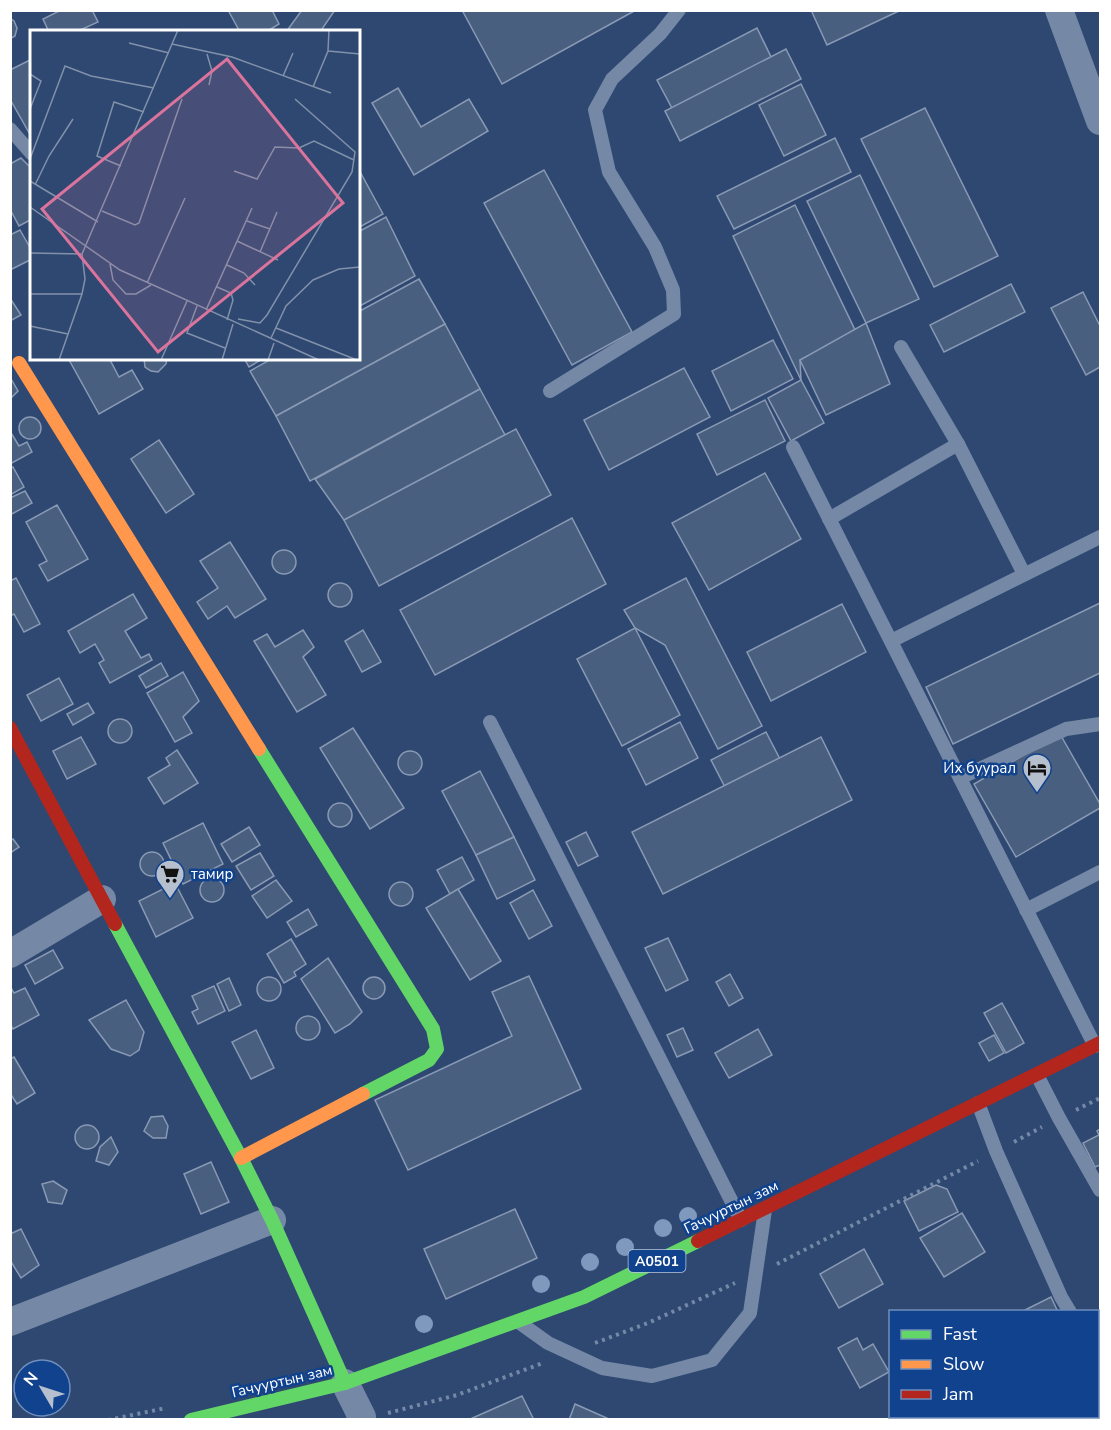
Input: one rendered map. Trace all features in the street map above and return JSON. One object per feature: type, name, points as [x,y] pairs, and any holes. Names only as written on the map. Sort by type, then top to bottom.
[{"type":"main road","points":[[19,363],[433,1029],[437,1049],[429,1060],[241,1158]]},
{"type":"main road","points":[[10,728],[241,1158],[272,1220],[345,1383]]},
{"type":"main road","name":"Гачууртын зам","points":[[191,1419],[345,1383],[584,1297],[1098,1045]]},
{"type":"street","points":[[1059,10],[1101,122]]},
{"type":"street","points":[[10,954],[102,899]]},
{"type":"street","points":[[10,1322],[272,1220]]},
{"type":"street","points":[[345,1383],[364,1418]]},
{"type":"lane","points":[[550,391],[674,314],[673,290],[655,247],[609,172],[595,110],[612,79],[660,34],[679,10]]},
{"type":"lane","points":[[10,129],[30,152]]},
{"type":"lane","points":[[901,348],[958,444],[1024,574]]},
{"type":"lane","points":[[830,519],[958,444]]},
{"type":"lane","points":[[793,447],[1026,910],[1098,1045]]},
{"type":"lane","points":[[891,641],[1101,537]]},
{"type":"lane","points":[[490,722],[741,1220]]},
{"type":"lane","points":[[960,778],[1066,729],[1101,724]]},
{"type":"lane","points":[[1026,910],[1101,872]]},
{"type":"lane","points":[[1037,1075],[1101,1190]]},
{"type":"lane","points":[[978,1103],[996,1151],[1061,1297],[1069,1310]]},
{"type":"lane","points":[[518,1322],[548,1343],[602,1368],[652,1376],[712,1360],[750,1313],[765,1208]]},
{"type":"building","points":[[61,10],[92,10],[98,22],[80,30],[48,30],[43,19]]},
{"type":"building","points":[[228,10],[272,10],[279,24],[269,30],[239,30]]},
{"type":"building","points":[[302,10],[335,10],[321,30],[287,30]]},
{"type":"building","points":[[462,10],[636,10],[502,84]]},
{"type":"building","points":[[811,10],[901,10],[827,45]]},
{"type":"building","points":[[10,18],[17,28],[15,36],[10,39]]},
{"type":"building","points":[[757,28],[773,61],[674,112],[657,80]]},
{"type":"building","points":[[786,49],[801,79],[680,141],[665,111]]},
{"type":"building","points":[[30,60],[30,134],[10,99],[10,70]]},
{"type":"building","points":[[801,84],[826,135],[784,156],[759,105]]},
{"type":"building","points":[[398,88],[421,127],[469,99],[488,131],[414,175],[372,103]]},
{"type":"building","points":[[925,108],[998,256],[934,287],[861,139]]},
{"type":"building","points":[[835,138],[851,172],[734,229],[717,196]]},
{"type":"building","points":[[21,158],[30,167],[30,220],[19,226],[10,209],[10,164]]},
{"type":"building","points":[[544,170],[632,332],[572,365],[484,203]]},
{"type":"building","points":[[360,172],[383,214],[360,227]]},
{"type":"building","points":[[860,175],[919,299],[866,323],[807,201]]},
{"type":"building","points":[[795,205],[856,332],[800,360],[801,380],[733,236]]},
{"type":"building","points":[[386,217],[415,276],[360,306],[360,231]]},
{"type":"building","points":[[20,230],[30,248],[30,260],[10,270],[10,235]]},
{"type":"building","points":[[419,279],[445,324],[276,416],[250,371],[269,360],[360,360],[360,311]]},
{"type":"building","points":[[1011,284],[1025,312],[944,352],[930,325]]},
{"type":"building","points":[[1083,292],[1100,326],[1100,367],[1086,375],[1051,308]]},
{"type":"building","points":[[10,298],[21,315],[10,321]]},
{"type":"building","points":[[866,323],[890,384],[826,415],[800,360]]},
{"type":"building","points":[[445,324],[480,389],[310,481],[276,416]]},
{"type":"building","points":[[773,340],[793,379],[731,411],[712,371]]},
{"type":"building","points":[[69,360],[110,360],[119,377],[132,370],[143,389],[99,414]]},
{"type":"building","points":[[144,360],[167,360],[166,364],[158,372],[145,367]]},
{"type":"building","points":[[245,360],[261,360],[249,367]]},
{"type":"building","points":[[684,368],[710,417],[609,470],[584,420]]},
{"type":"building","points":[[10,377],[18,391],[10,399]]},
{"type":"building","points":[[801,380],[824,423],[791,441],[768,398]]},
{"type":"building","points":[[480,389],[505,435],[344,520],[315,479]]},
{"type":"building","points":[[765,400],[785,441],[717,475],[697,434]]},
{"type":"building","points":[[26,417],[34,417],[41,424],[41,432],[34,439],[26,439],[19,432],[19,424]]},
{"type":"building","points":[[516,429],[551,495],[379,586],[344,520]]},
{"type":"building","points":[[10,431],[19,446],[27,442],[32,452],[10,464]]},
{"type":"building","points":[[159,440],[194,494],[166,513],[131,459]]},
{"type":"building","points":[[13,467],[24,487],[10,495],[10,468]]},
{"type":"building","points":[[765,473],[801,539],[709,590],[672,523]]},
{"type":"building","points":[[25,491],[32,503],[10,515],[10,498]]},
{"type":"building","points":[[57,505],[88,559],[48,581],[39,565],[47,561],[26,522]]},
{"type":"building","points":[[572,518],[606,584],[435,675],[400,610]]},
{"type":"building","points":[[230,542],[266,599],[235,618],[227,606],[208,619],[197,602],[218,588],[200,561]]},
{"type":"building","points":[[284,550],[292,554],[296,562],[292,570],[284,574],[276,570],[272,562],[276,554]]},
{"type":"building","points":[[16,578],[40,624],[24,632],[14,614],[10,616],[10,581]]},
{"type":"building","points":[[686,578],[762,726],[718,749],[665,645],[635,628],[624,610]]},
{"type":"building","points":[[340,583],[348,587],[352,595],[348,603],[340,607],[332,603],[328,595],[332,587]]},
{"type":"building","points":[[133,594],[147,618],[125,631],[141,658],[149,654],[152,660],[110,683],[99,663],[104,660],[95,644],[80,653],[68,631]]},
{"type":"building","points":[[1100,603],[1100,673],[953,744],[926,687]]},
{"type":"building","points":[[842,604],[866,652],[771,701],[747,652]]},
{"type":"building","points":[[635,628],[680,715],[622,746],[577,659]]},
{"type":"building","points":[[303,630],[314,647],[303,657],[326,695],[297,712],[254,641],[267,634],[275,647]]},
{"type":"building","points":[[363,630],[381,662],[362,672],[345,641]]},
{"type":"building","points":[[161,663],[168,676],[146,688],[139,676]]},
{"type":"building","points":[[183,672],[199,701],[183,717],[192,733],[175,742],[147,693]]},
{"type":"building","points":[[59,678],[73,704],[41,721],[27,695]]},
{"type":"building","points":[[88,703],[94,713],[73,725],[67,714]]},
{"type":"building","points":[[120,719],[128,723],[132,731],[128,739],[120,743],[112,739],[108,731],[112,723]]},
{"type":"building","points":[[680,722],[698,758],[646,785],[628,749]]},
{"type":"building","points":[[353,728],[404,808],[370,829],[320,748]]},
{"type":"building","points":[[766,732],[782,763],[727,791],[711,760]]},
{"type":"building","name":"Их буурал","points":[[1060,734],[1100,804],[1100,808],[1016,857],[974,784]]},
{"type":"building","points":[[81,737],[96,764],[67,779],[53,751]]},
{"type":"building","points":[[821,737],[852,800],[663,894],[632,832]]},
{"type":"building","points":[[177,750],[198,783],[164,804],[148,778],[170,765],[166,758]]},
{"type":"building","points":[[410,751],[418,755],[422,763],[418,771],[410,775],[402,771],[398,763],[402,755]]},
{"type":"building","points":[[480,771],[514,837],[476,855],[442,791]]},
{"type":"building","points":[[340,803],[348,807],[352,815],[348,823],[340,827],[332,823],[328,815],[332,807]]},
{"type":"building","points":[[203,823],[223,864],[183,884],[163,843]]},
{"type":"building","points":[[249,827],[260,845],[232,862],[221,844]]},
{"type":"building","points":[[586,832],[598,856],[578,866],[566,842]]},
{"type":"building","points":[[514,837],[535,880],[497,899],[476,855]]},
{"type":"building","points":[[13,839],[19,847],[10,853],[10,841]]},
{"type":"building","points":[[152,852],[160,856],[164,864],[160,872],[152,876],[144,872],[140,864],[144,856]]},
{"type":"building","points":[[260,853],[274,876],[251,890],[236,866]]},
{"type":"building","points":[[462,857],[474,880],[450,894],[437,870]]},
{"type":"building","points":[[212,878],[220,882],[224,890],[220,898],[212,902],[204,898],[200,890],[204,882]]},
{"type":"building","points":[[276,880],[292,901],[267,918],[252,896]]},
{"type":"building","points":[[401,882],[409,886],[413,894],[409,902],[401,906],[393,902],[389,894],[393,886]]},
{"type":"building","points":[[175,883],[193,918],[156,937],[139,901]]},
{"type":"building","points":[[458,889],[501,961],[470,980],[426,908]]},
{"type":"building","points":[[533,890],[552,926],[529,939],[510,903]]},
{"type":"building","points":[[308,909],[317,925],[296,937],[287,922]]},
{"type":"building","points":[[668,938],[688,980],[666,991],[645,948]]},
{"type":"building","points":[[291,939],[306,964],[294,972],[296,976],[284,983],[267,954]]},
{"type":"building","points":[[53,950],[63,968],[35,984],[25,965]]},
{"type":"building","points":[[328,958],[362,1012],[350,1024],[335,1033],[301,979]]},
{"type":"building","points":[[730,974],[743,998],[729,1006],[716,982]]},
{"type":"building","points":[[529,976],[581,1089],[408,1170],[375,1100],[512,1036],[492,992]]},
{"type":"building","points":[[269,977],[277,981],[281,989],[277,997],[269,1001],[261,997],[257,989],[261,981]]},
{"type":"building","points":[[374,977],[382,980],[385,988],[382,996],[374,999],[366,996],[363,988],[366,980]]},
{"type":"building","points":[[229,978],[241,1005],[229,1011],[217,984]]},
{"type":"building","points":[[10,986],[14,993],[25,988],[39,1015],[13,1029],[10,1024]]},
{"type":"building","points":[[214,986],[225,1011],[198,1024],[192,1012],[198,1009],[192,996]]},
{"type":"building","points":[[126,1000],[144,1032],[139,1050],[130,1056],[111,1049],[89,1020]]},
{"type":"building","points":[[1002,1003],[1024,1043],[1006,1053],[984,1013]]},
{"type":"building","points":[[308,1016],[316,1020],[320,1028],[316,1036],[308,1040],[300,1036],[296,1028],[300,1020]]},
{"type":"building","points":[[683,1028],[693,1050],[677,1057],[667,1035]]},
{"type":"building","points":[[758,1029],[772,1055],[729,1078],[715,1053]]},
{"type":"building","points":[[256,1030],[274,1068],[251,1079],[232,1042]]},
{"type":"building","points":[[994,1035],[1004,1053],[989,1061],[979,1043]]},
{"type":"building","points":[[14,1057],[35,1093],[17,1104],[10,1093],[10,1059]]},
{"type":"building","points":[[163,1116],[168,1126],[166,1138],[153,1138],[144,1131],[151,1117]]},
{"type":"building","points":[[87,1125],[95,1129],[99,1137],[95,1145],[87,1149],[79,1145],[75,1137],[79,1129]]},
{"type":"building","points":[[1100,1129],[1100,1165],[1095,1167],[1083,1143],[1099,1135],[1097,1131]]},
{"type":"building","points":[[111,1137],[118,1152],[109,1165],[96,1161],[100,1147]]},
{"type":"building","points":[[211,1162],[229,1202],[201,1214],[184,1174]]},
{"type":"building","points":[[53,1181],[67,1190],[62,1204],[48,1202],[42,1184]]},
{"type":"building","points":[[936,1185],[947,1189],[958,1212],[919,1231],[904,1201]]},
{"type":"building","points":[[515,1209],[537,1258],[446,1299],[424,1249]]},
{"type":"building","points":[[962,1213],[985,1252],[944,1277],[920,1238]]},
{"type":"building","points":[[21,1229],[39,1265],[21,1278],[10,1260],[10,1234]]},
{"type":"building","points":[[864,1249],[883,1284],[839,1308],[820,1274]]},
{"type":"building","points":[[1051,1297],[1057,1310],[1025,1310]]},
{"type":"building","points":[[857,1338],[863,1350],[873,1344],[889,1372],[860,1388],[838,1348]]},
{"type":"building","points":[[522,1396],[534,1420],[468,1420]]},
{"type":"building","points":[[575,1404],[609,1419],[609,1420],[569,1420]]},
{"type":"traffic: fast","points":[[259,749],[433,1029],[437,1049],[429,1060],[363,1094]]},
{"type":"traffic: fast","points":[[115,924],[241,1158],[272,1220],[345,1383]]},
{"type":"traffic: fast","points":[[191,1420],[345,1383],[584,1297],[698,1241]]},
{"type":"traffic: slow","points":[[19,363],[259,749]]},
{"type":"traffic: slow","points":[[241,1158],[363,1094]]},
{"type":"traffic: jam","points":[[10,728],[115,924]]},
{"type":"traffic: jam","points":[[698,1241],[1100,1043]]},
{"type":"place","name":"Их буурал","points":[[1037,794]]},
{"type":"place","name":"тамир","points":[[170,900]]}]
